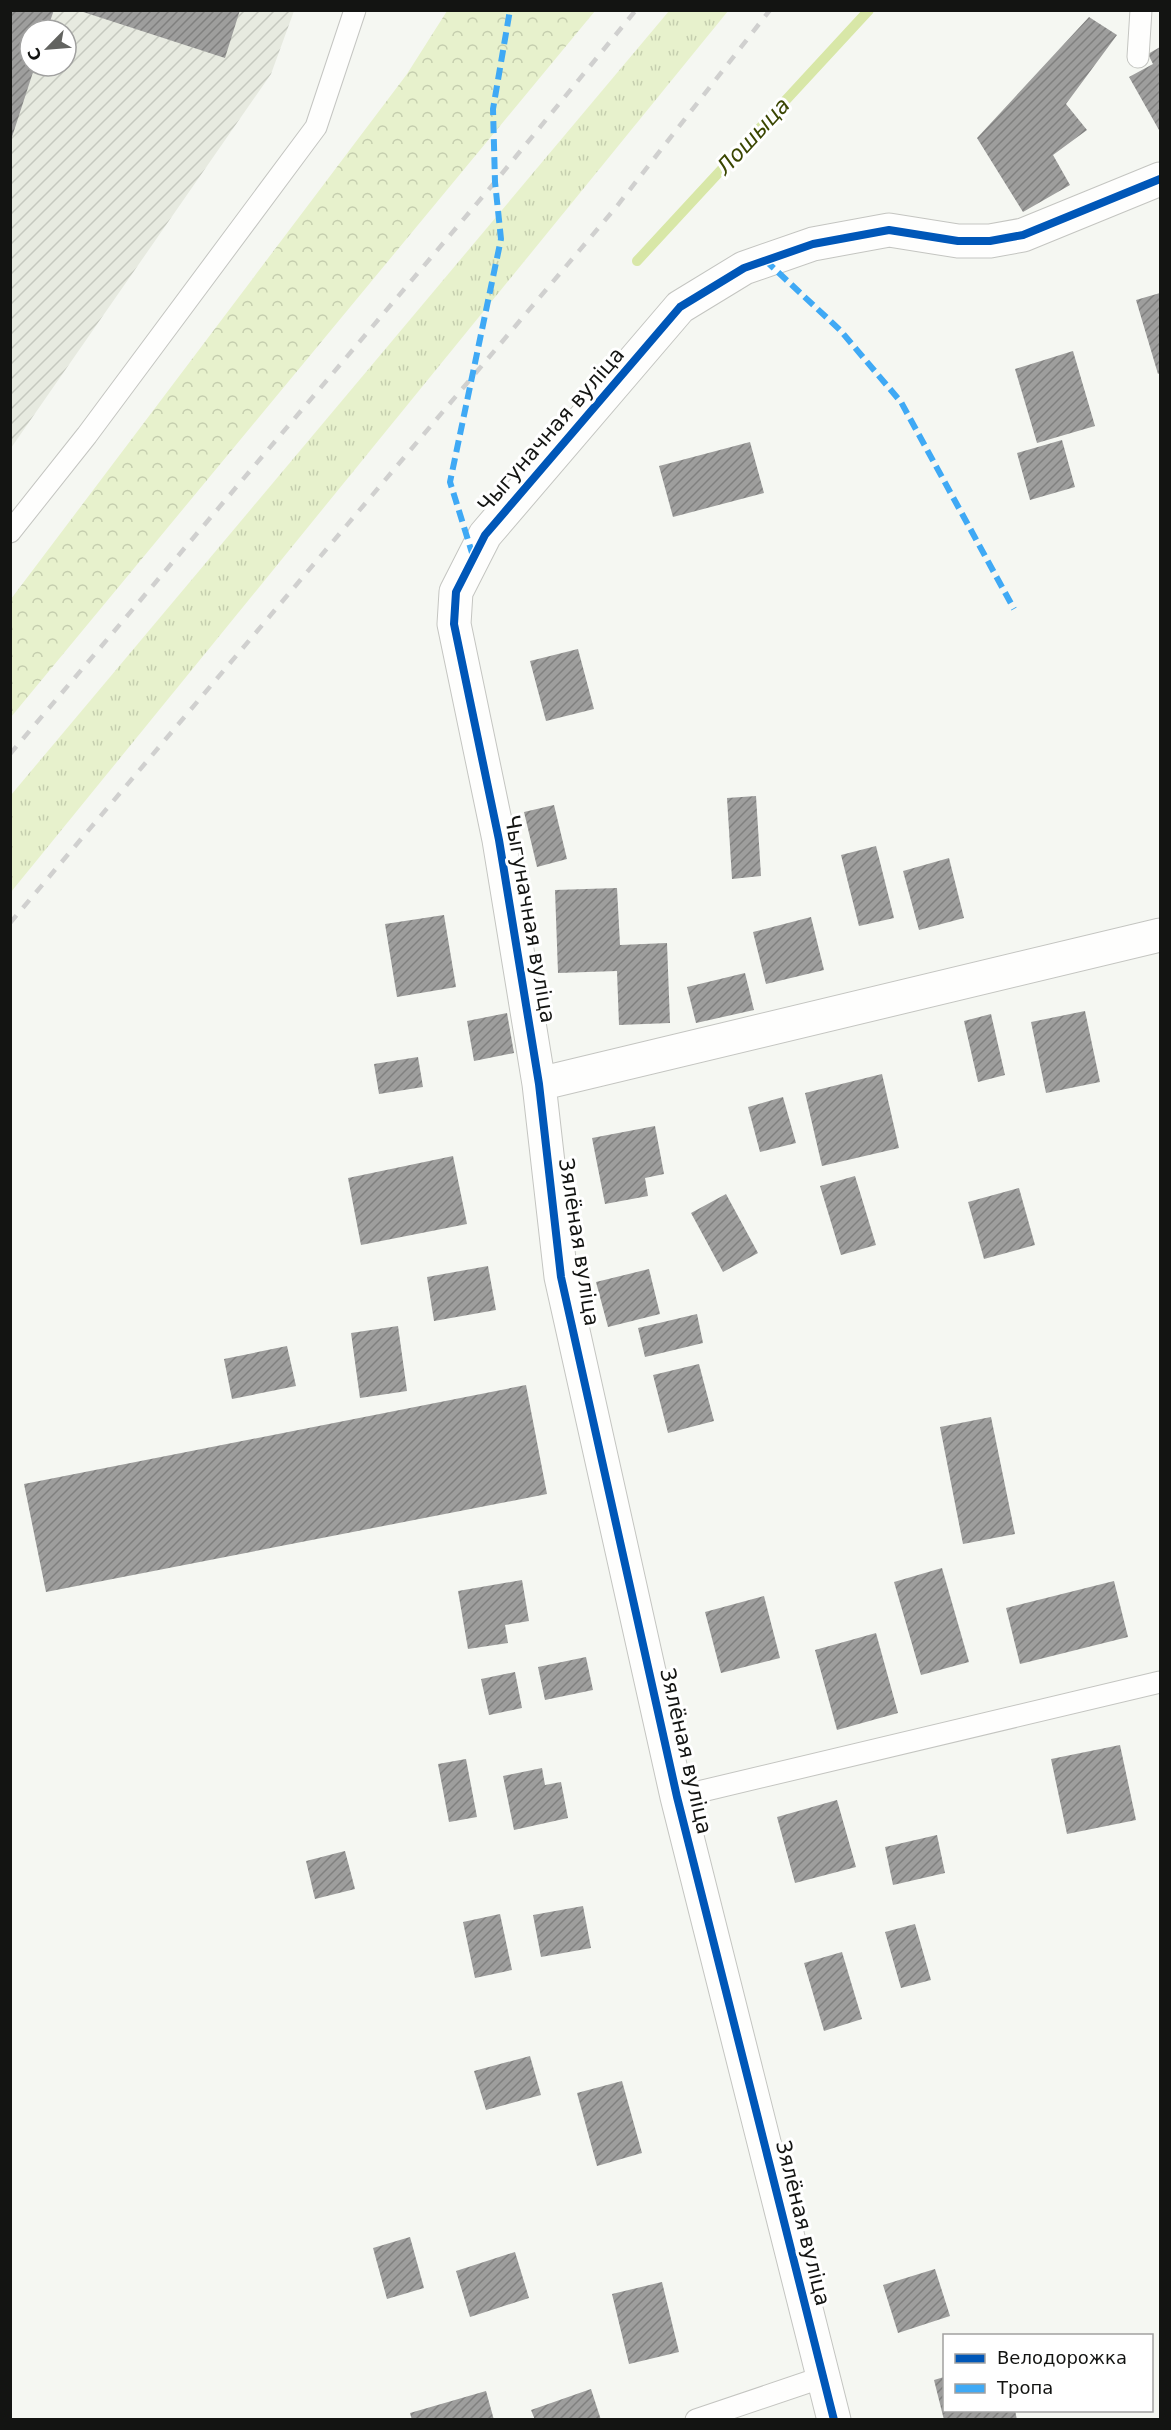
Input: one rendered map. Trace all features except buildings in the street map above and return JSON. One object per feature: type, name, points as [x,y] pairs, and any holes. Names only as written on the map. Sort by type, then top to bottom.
[{"type":"street","name":"Чыгуначная вуліца","points":[[539,1084],[499,840],[454,624],[456,592],[485,535],[680,307],[744,268],[813,244],[889,230],[958,241],[990,241],[1023,235],[1161,179]]},
{"type":"street","points":[[539,1084],[1161,935]]},
{"type":"street","name":"Зялёная вуліца","points":[[539,1084],[561,1277],[678,1797],[834,2420]]},
{"type":"lane","points":[[10,532],[87,435],[316,127],[355,10]]},
{"type":"lane","points":[[1138,57],[1141,10]]},
{"type":"lane","points":[[678,1797],[1161,1682]]},
{"type":"lane","points":[[696,2420],[823,2377]]},
{"type":"shaded area","points":[[11,11],[294,11],[271,74],[11,448]]},
{"type":"green space","points":[[447,11],[595,11],[11,717],[11,599],[407,74]]},
{"type":"green space","points":[[669,11],[728,11],[11,892],[11,795]]},
{"type":"waterway","name":"Лошыца","points":[[637,261],[869,10]]},
{"type":"railway","points":[[10,754],[495,182],[636,10]]},
{"type":"railway","points":[[10,923],[617,206],[770,10]]},
{"type":"marked path","points":[[473,556],[450,482],[501,239],[495,182],[493,109],[510,10]]},
{"type":"marked path","points":[[765,260],[840,330],[901,402],[1014,609]]},
{"type":"cycle path","points":[[834,2420],[677,1797],[561,1277],[539,1084],[499,840],[454,624],[456,592],[485,535],[680,307],[744,268],[813,244],[889,230],[958,241],[990,241],[1023,235],[1160,179]]}]
